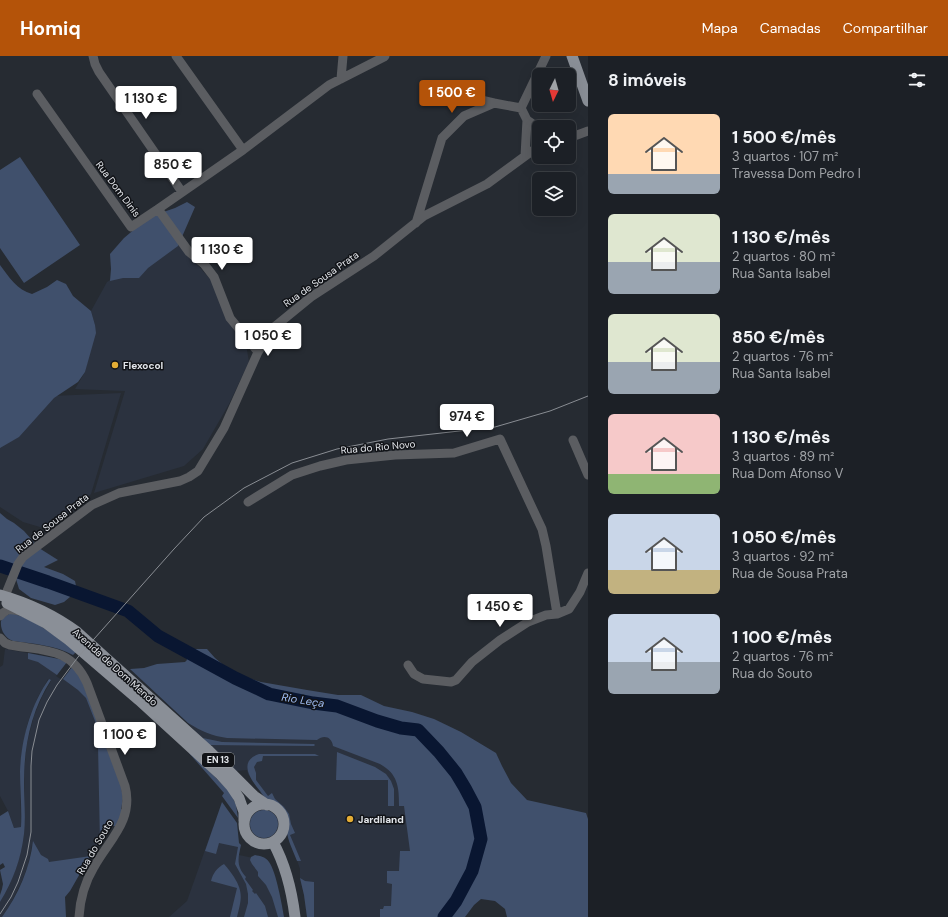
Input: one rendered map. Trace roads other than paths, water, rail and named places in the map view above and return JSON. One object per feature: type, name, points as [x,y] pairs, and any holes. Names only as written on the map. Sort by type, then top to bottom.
[{"type":"main road","points":[[572,56],[588,101]]},
{"type":"main road","name":"Avenida de Dom Mendo","points":[[2,597],[13,606],[46,623],[69,640],[134,696],[221,775],[239,798],[244,812],[244,821]]},
{"type":"main road","name":"Avenida de Dom Mendo","points":[[2,597],[30,605],[49,614],[77,632],[208,750],[254,796],[267,804]]},
{"type":"main road","points":[[244,821],[252,808],[267,804]]},
{"type":"main road","name":"EN 13","points":[[244,821],[246,833],[254,841],[264,844],[273,842],[282,833],[284,821],[278,810],[267,804]]},
{"type":"main road","points":[[273,842],[279,853],[289,883],[295,917]]},
{"type":"street","points":[[93,56],[99,72],[182,192]]},
{"type":"street","points":[[176,56],[242,150]]},
{"type":"street","points":[[341,79],[343,56]]},
{"type":"street","name":"Rua Dom Dinis","points":[[37,94],[130,227],[242,150],[329,85],[385,56]]},
{"type":"street","points":[[521,108],[546,56]]},
{"type":"street","points":[[465,100],[481,100],[521,108]]},
{"type":"street","points":[[416,223],[442,138],[464,116],[494,103]]},
{"type":"street","points":[[521,108],[527,120],[525,156]]},
{"type":"street","points":[[527,120],[532,123]]},
{"type":"street","points":[[576,135],[588,131]]},
{"type":"street","name":"Rua de Sousa Prata","points":[[2,597],[23,557],[92,505],[119,493],[180,481],[198,471],[224,428],[258,352],[273,328],[311,297],[374,256],[424,216],[487,184],[532,151]]},
{"type":"street","points":[[158,209],[189,252],[204,264],[214,277],[230,318],[258,352]]},
{"type":"street","name":"Rua do Rio Novo","points":[[248,502],[292,475],[320,466],[353,459],[454,452],[500,439],[542,529],[557,614]]},
{"type":"street","points":[[573,440],[588,475]]},
{"type":"street","points":[[408,665],[414,674],[423,679],[451,682],[456,680],[472,662],[500,640],[528,622],[546,615],[557,614],[569,609],[580,592],[588,573]]},
{"type":"street","points":[[0,616],[9,609],[26,613]]},
{"type":"street","name":"Rua do Souto","points":[[0,638],[5,643],[10,645],[61,654],[77,665],[87,683],[125,786],[127,803],[124,819],[99,858],[87,882],[81,901],[79,917]]},
{"type":"waterway","name":"Rio Leça","points":[[0,566],[128,611],[158,636],[235,678],[269,694],[313,703],[337,706],[377,721],[401,728],[418,730],[439,752],[456,773],[465,788],[475,807],[481,839],[472,871],[456,901],[444,917]]},
{"type":"tram line","points":[[0,914],[11,897],[18,882],[27,855],[31,832],[32,751],[39,720],[47,702],[57,685],[78,657],[204,517],[244,488],[292,463],[337,449],[388,439],[495,427],[550,411],[588,396]]},
{"type":"place","name":"Flexocol","points":[[115,365]]},
{"type":"place","name":"Jardiland","points":[[350,819]]}]
